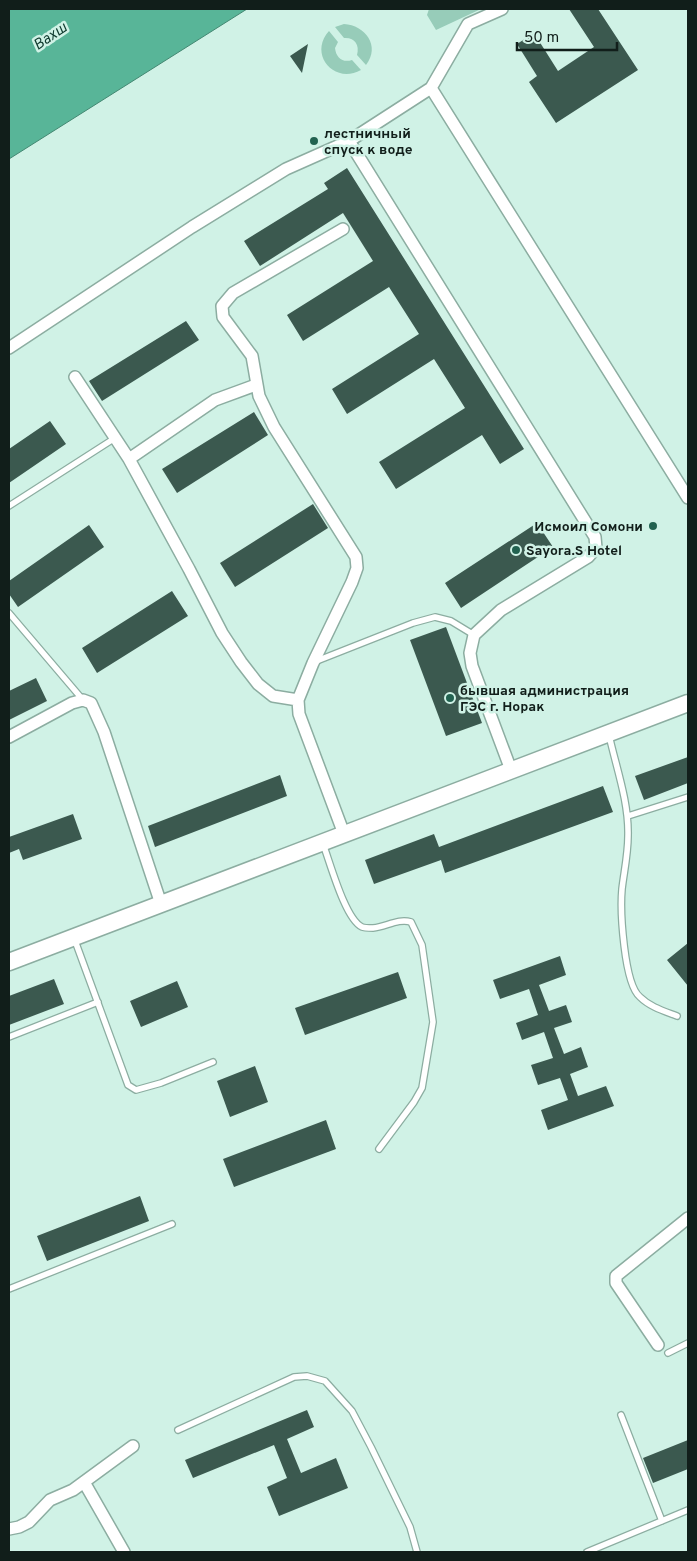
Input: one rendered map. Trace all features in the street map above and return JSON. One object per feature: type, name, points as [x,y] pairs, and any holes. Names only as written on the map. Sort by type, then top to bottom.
[{"type":"main road","points":[[9,962],[688,704]]},
{"type":"street","points":[[9,348],[192,227],[278,174],[349,141],[431,88],[468,24],[502,9]]},
{"type":"street","points":[[431,88],[688,498]]},
{"type":"street","points":[[349,141],[595,537],[596,548],[588,557],[501,610],[474,635],[470,653],[472,666],[511,770]]},
{"type":"street","points":[[344,229],[233,293],[222,306],[223,317],[252,356],[259,396],[274,427],[356,557],[357,568],[352,582],[312,662],[298,700],[299,714],[344,834]]},
{"type":"street","points":[[75,377],[129,459],[222,633],[241,662],[258,684],[273,696],[298,700]]},
{"type":"street","points":[[129,459],[215,400],[256,386]]},
{"type":"street","points":[[9,736],[72,703],[83,700],[91,703],[97,714],[161,904]]},
{"type":"street","points":[[658,1345],[616,1283],[616,1276],[688,1218]]},
{"type":"street","points":[[9,1529],[29,1522],[50,1500],[74,1490],[133,1446]]},
{"type":"street","points":[[84,1482],[124,1552]]},
{"type":"lane","points":[[9,506],[115,438]]},
{"type":"lane","points":[[9,613],[83,700]]},
{"type":"lane","points":[[312,662],[434,616],[451,621],[474,635]]},
{"type":"lane","points":[[609,735],[628,816],[628,837],[622,892],[624,948],[631,986],[639,997],[658,1009],[677,1016]]},
{"type":"lane","points":[[628,816],[688,797]]},
{"type":"lane","points":[[323,842],[343,902],[353,919],[362,927],[373,928],[404,920],[411,922],[422,945],[433,1022],[422,1088],[414,1102],[379,1149]]},
{"type":"lane","points":[[74,937],[128,1085],[136,1090],[161,1083],[213,1062]]},
{"type":"lane","points":[[9,1037],[98,1002]]},
{"type":"lane","points":[[9,1289],[172,1224]]},
{"type":"lane","points":[[668,1353],[688,1344]]},
{"type":"lane","points":[[178,1430],[294,1377],[307,1376],[325,1381],[356,1418],[410,1527],[417,1552]]},
{"type":"lane","points":[[621,1415],[662,1521]]},
{"type":"lane","points":[[586,1552],[688,1510]]},
{"type":"shaded area","points":[[429,9],[481,9],[436,30],[427,15]]},
{"type":"shaded area","points":[[344,24],[358,28],[369,38],[372,51],[366,65],[357,55],[358,48],[355,42],[344,38],[335,27]]},
{"type":"shaded area","points":[[329,31],[338,42],[335,48],[338,57],[346,61],[352,60],[361,70],[351,74],[342,73],[333,70],[327,65],[321,49],[323,40]]},
{"type":"water","name":"Вахш","points":[[9,9],[247,9],[9,159]]},
{"type":"building","points":[[569,9],[598,9],[638,70],[556,123],[529,82],[537,76],[517,44],[534,33],[558,71],[594,47]]},
{"type":"building","points":[[308,44],[302,73],[290,56]]},
{"type":"building","points":[[347,168],[524,449],[500,464],[482,435],[396,489],[379,462],[465,408],[434,359],[347,414],[332,389],[419,334],[389,287],[303,341],[287,315],[373,261],[343,213],[260,266],[244,241],[328,189],[324,183]]},
{"type":"building","points":[[186,321],[199,340],[102,401],[89,381]]},
{"type":"building","points":[[254,412],[268,435],[177,493],[162,469]]},
{"type":"building","points":[[50,421],[66,444],[9,483],[9,449]]},
{"type":"building","points":[[313,504],[328,528],[235,587],[220,563]]},
{"type":"building","points":[[537,523],[553,547],[461,608],[445,583]]},
{"type":"building","points":[[89,525],[104,547],[18,607],[9,594],[9,581]]},
{"type":"building","points":[[172,591],[188,616],[97,673],[82,648]]},
{"type":"building","points":[[446,627],[482,723],[446,736],[410,640]]},
{"type":"building","points":[[36,678],[47,701],[9,720],[9,691]]},
{"type":"building","points":[[688,757],[688,783],[644,800],[635,776]]},
{"type":"building","points":[[280,775],[287,796],[155,847],[148,826]]},
{"type":"building","points":[[603,786],[613,812],[445,873],[441,860],[374,884],[365,860],[434,834],[439,847]]},
{"type":"building","points":[[73,814],[82,839],[23,860],[19,849],[9,853],[9,837]]},
{"type":"building","points":[[688,943],[688,986],[667,960]]},
{"type":"building","points":[[560,956],[566,975],[539,985],[549,1011],[566,1005],[572,1022],[554,1028],[564,1054],[581,1047],[588,1067],[570,1074],[578,1096],[606,1086],[614,1106],[548,1130],[541,1110],[568,1100],[560,1078],[538,1085],[531,1065],[553,1058],[544,1032],[522,1040],[516,1023],[538,1015],[529,989],[500,999],[493,980]]},
{"type":"building","points":[[398,972],[407,998],[305,1035],[295,1008]]},
{"type":"building","points":[[54,979],[64,1004],[9,1025],[9,996]]},
{"type":"building","points":[[177,981],[188,1007],[141,1027],[130,1001]]},
{"type":"building","points":[[255,1066],[268,1102],[230,1117],[217,1081]]},
{"type":"building","points":[[326,1120],[336,1149],[234,1187],[223,1159]]},
{"type":"building","points":[[140,1196],[149,1221],[47,1261],[37,1236]]},
{"type":"building","points":[[307,1410],[314,1427],[287,1439],[301,1473],[336,1458],[348,1488],[279,1516],[267,1487],[287,1478],[274,1445],[193,1478],[185,1460]]},
{"type":"building","points":[[688,1440],[688,1469],[653,1483],[643,1458]]},
{"type":"place","name":"лестничный спуск к воде","points":[[314,141]]},
{"type":"place","name":"Исмоил Сомони","points":[[653,526]]},
{"type":"place","name":"Sayora.S Hotel","points":[[516,550]]},
{"type":"place","name":"бывшая администрация ГЭС г. Норак","points":[[450,698]]}]
